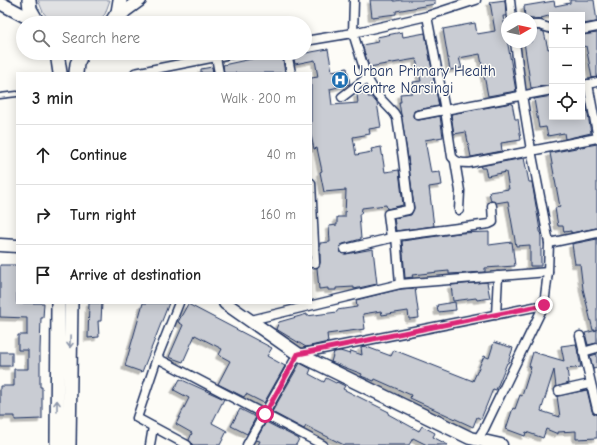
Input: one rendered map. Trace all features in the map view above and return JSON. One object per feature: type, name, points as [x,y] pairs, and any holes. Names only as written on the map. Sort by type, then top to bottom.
[{"type":"main road","points":[[29,0],[30,9],[34,16]]},
{"type":"main road","points":[[115,16],[118,12],[120,0]]},
{"type":"main road","points":[[58,60],[60,72]]},
{"type":"main road","points":[[76,72],[79,60]]},
{"type":"main road","points":[[57,445],[58,304]]},
{"type":"main road","points":[[69,445],[71,304]]},
{"type":"street","points":[[119,16],[140,0]]},
{"type":"street","points":[[354,0],[353,33],[367,78],[377,95],[397,118],[404,159],[409,208],[408,210],[388,214],[400,284]]},
{"type":"street","points":[[312,40],[353,33],[427,16],[476,0]]},
{"type":"street","points":[[510,0],[511,12]]},
{"type":"street","points":[[0,3],[25,16]]},
{"type":"street","points":[[427,16],[445,110],[452,158],[455,161],[460,191],[459,210]]},
{"type":"street","points":[[537,25],[549,28]]},
{"type":"street","points":[[585,30],[597,28]]},
{"type":"street","points":[[476,443],[484,430],[544,305],[548,272],[549,243],[531,150],[522,95],[517,48]]},
{"type":"street","points":[[146,72],[158,71],[204,60]]},
{"type":"street","points":[[217,60],[219,72]]},
{"type":"street","points":[[288,60],[291,72]]},
{"type":"street","points":[[342,97],[367,78]]},
{"type":"street","points":[[597,82],[585,85],[597,133]]},
{"type":"street","points":[[418,115],[549,90]]},
{"type":"street","points":[[455,161],[469,164],[531,150],[597,138]]},
{"type":"street","points":[[312,203],[315,263],[312,263]]},
{"type":"street","points":[[345,249],[393,237],[489,224],[493,222],[492,206]]},
{"type":"street","points":[[549,243],[597,233]]},
{"type":"street","points":[[0,245],[16,246]]},
{"type":"street","points":[[251,320],[400,284],[548,272]]},
{"type":"street","points":[[496,315],[498,276]]},
{"type":"street","points":[[179,304],[157,358],[137,418],[187,445]]},
{"type":"street","points":[[227,304],[298,354],[476,443],[501,445]]},
{"type":"street","points":[[298,354],[544,305]]},
{"type":"street","points":[[580,336],[597,409]]},
{"type":"street","points":[[583,352],[597,348]]},
{"type":"street","points":[[247,445],[298,354]]},
{"type":"street","points":[[157,358],[323,445]]},
{"type":"street","points":[[559,391],[590,384]]},
{"type":"street","points":[[150,445],[153,427]]},
{"type":"lane","points":[[0,96],[16,94]]},
{"type":"shaded area","points":[[38,0],[110,0],[103,16],[46,16]]},
{"type":"building","points":[[370,0],[435,0],[435,4],[396,11],[396,14],[372,17]]},
{"type":"building","points":[[505,0],[506,12],[501,12],[501,48],[509,48],[516,91],[488,96],[480,54],[459,58],[462,68],[450,70],[443,29],[475,23],[477,34],[495,31],[490,2]]},
{"type":"building","points":[[570,0],[594,0],[597,22],[585,24],[585,12],[549,12],[549,16],[541,18],[542,20],[537,19],[537,12],[524,12],[524,6],[554,1],[555,6],[570,3]]},
{"type":"building","points":[[537,30],[539,30],[544,32],[549,49],[549,85],[531,88],[525,48],[537,48]]},
{"type":"building","points":[[402,32],[403,37],[425,33],[439,106],[414,111],[413,116],[414,119],[419,120],[440,116],[443,137],[425,140],[431,173],[440,172],[442,185],[429,187],[434,226],[396,231],[394,218],[411,215],[414,208],[399,102],[401,102],[400,94],[412,93],[412,91],[415,91],[413,82],[421,81],[416,59],[369,67],[362,45],[378,42],[377,37]]},
{"type":"building","points":[[597,33],[597,77],[592,78],[585,46],[585,35]]},
{"type":"building","points":[[328,49],[332,71],[347,68],[350,84],[330,89],[332,105],[358,103],[357,94],[367,92],[368,97],[372,97],[377,103],[381,127],[369,129],[370,134],[353,137],[356,155],[372,152],[371,149],[381,147],[385,172],[399,170],[403,205],[387,209],[386,205],[362,208],[361,214],[359,214],[361,239],[341,245],[340,250],[341,253],[346,254],[373,249],[377,284],[354,289],[354,287],[336,288],[336,290],[328,290],[328,288],[319,289],[317,268],[320,263],[320,243],[330,242],[329,226],[337,225],[337,217],[345,217],[346,190],[324,192],[320,172],[322,171],[317,148],[314,149],[312,140],[312,78],[318,77],[315,60],[295,64],[294,60],[312,60],[312,52]]},
{"type":"building","points":[[246,60],[283,60],[285,72],[224,72],[223,65]]},
{"type":"building","points":[[212,67],[213,72],[201,72],[201,69]]},
{"type":"building","points":[[549,96],[549,120],[585,120],[585,97],[591,133],[565,139],[564,133],[548,136],[546,127],[539,128],[534,99]]},
{"type":"building","points":[[512,103],[515,119],[518,119],[521,140],[501,143],[502,151],[471,157],[466,132],[454,134],[451,114]]},
{"type":"building","points":[[597,144],[597,228],[571,233],[571,231],[564,232],[563,226],[558,226],[555,208],[560,207],[550,153]]},
{"type":"building","points":[[524,158],[529,182],[532,182],[541,237],[541,266],[530,266],[530,245],[516,246],[508,201],[496,203],[491,201],[489,192],[509,189],[506,172],[487,176],[485,168],[481,168],[480,166]]},
{"type":"building","points":[[489,232],[489,245],[512,242],[515,266],[485,268],[485,272],[449,274],[449,271],[412,275],[413,277],[405,278],[402,241],[459,233]]},
{"type":"building","points":[[597,239],[597,330],[593,330],[583,289],[580,264],[575,264],[572,244]]},
{"type":"building","points":[[0,265],[16,265],[16,304],[44,304],[43,318],[41,318],[40,350],[42,419],[15,420],[15,416],[0,416],[0,386],[14,386],[14,369],[28,369],[28,350],[18,350],[18,335],[27,335],[27,318],[0,317]]},
{"type":"building","points":[[487,282],[490,298],[453,301],[451,285]]},
{"type":"building","points":[[415,288],[419,318],[409,319],[408,311],[382,315],[381,311],[363,314],[365,329],[327,334],[328,342],[306,347],[276,329],[279,322],[307,314],[307,316],[337,312],[337,310],[357,307],[356,300],[401,289]]},
{"type":"building","points":[[455,302],[456,310],[438,312],[437,305]]},
{"type":"building","points":[[89,304],[102,304],[101,321],[98,321],[99,337],[88,338]]},
{"type":"building","points":[[143,304],[169,304],[142,372],[125,366]]},
{"type":"building","points":[[188,304],[272,348],[267,356],[285,366],[264,403],[246,394],[244,397],[218,384],[230,361],[219,355],[222,349],[195,335],[183,362],[169,357],[183,325],[178,322]]},
{"type":"building","points":[[597,330],[597,343],[588,345],[585,333]]},
{"type":"building","points":[[494,342],[513,348],[496,390],[493,389],[481,419],[477,417],[473,427],[410,398],[411,395],[375,379],[374,381],[361,376],[362,374],[331,362],[334,352],[340,351],[350,354],[351,351],[362,355],[361,347],[364,346],[391,356],[394,350],[473,381],[484,356],[489,358]]},
{"type":"building","points":[[576,344],[581,367],[567,369],[569,383],[556,387],[554,370],[541,411],[560,417],[557,396],[587,390],[592,411],[593,413],[597,414],[597,438],[576,439],[576,431],[558,432],[558,434],[546,429],[543,438],[526,432],[525,436],[506,429],[513,408],[515,409],[520,395],[522,396],[531,367],[529,366],[533,352],[564,361],[561,346]]},
{"type":"building","points":[[0,352],[12,352],[12,366],[0,366]]},
{"type":"building","points":[[597,354],[597,368],[593,369],[590,356]]},
{"type":"building","points":[[300,363],[311,369],[309,374],[324,382],[326,378],[345,386],[343,389],[389,412],[388,414],[419,431],[422,426],[435,433],[433,437],[448,445],[427,445],[413,438],[409,445],[344,445],[306,426],[304,429],[272,412]]},
{"type":"building","points":[[180,379],[224,399],[212,423],[227,431],[220,445],[192,445],[189,440],[192,433],[176,424],[189,398],[174,390]]},
{"type":"building","points":[[240,409],[256,417],[247,434],[231,426]]},
{"type":"building","points":[[266,422],[299,439],[296,445],[258,445],[260,441],[256,440]]},
{"type":"place","name":"Urban Primary Health Centre Narsingi","points":[[340,80]]},
{"type":"route","points":[[265,414],[298,354],[544,305]]}]
